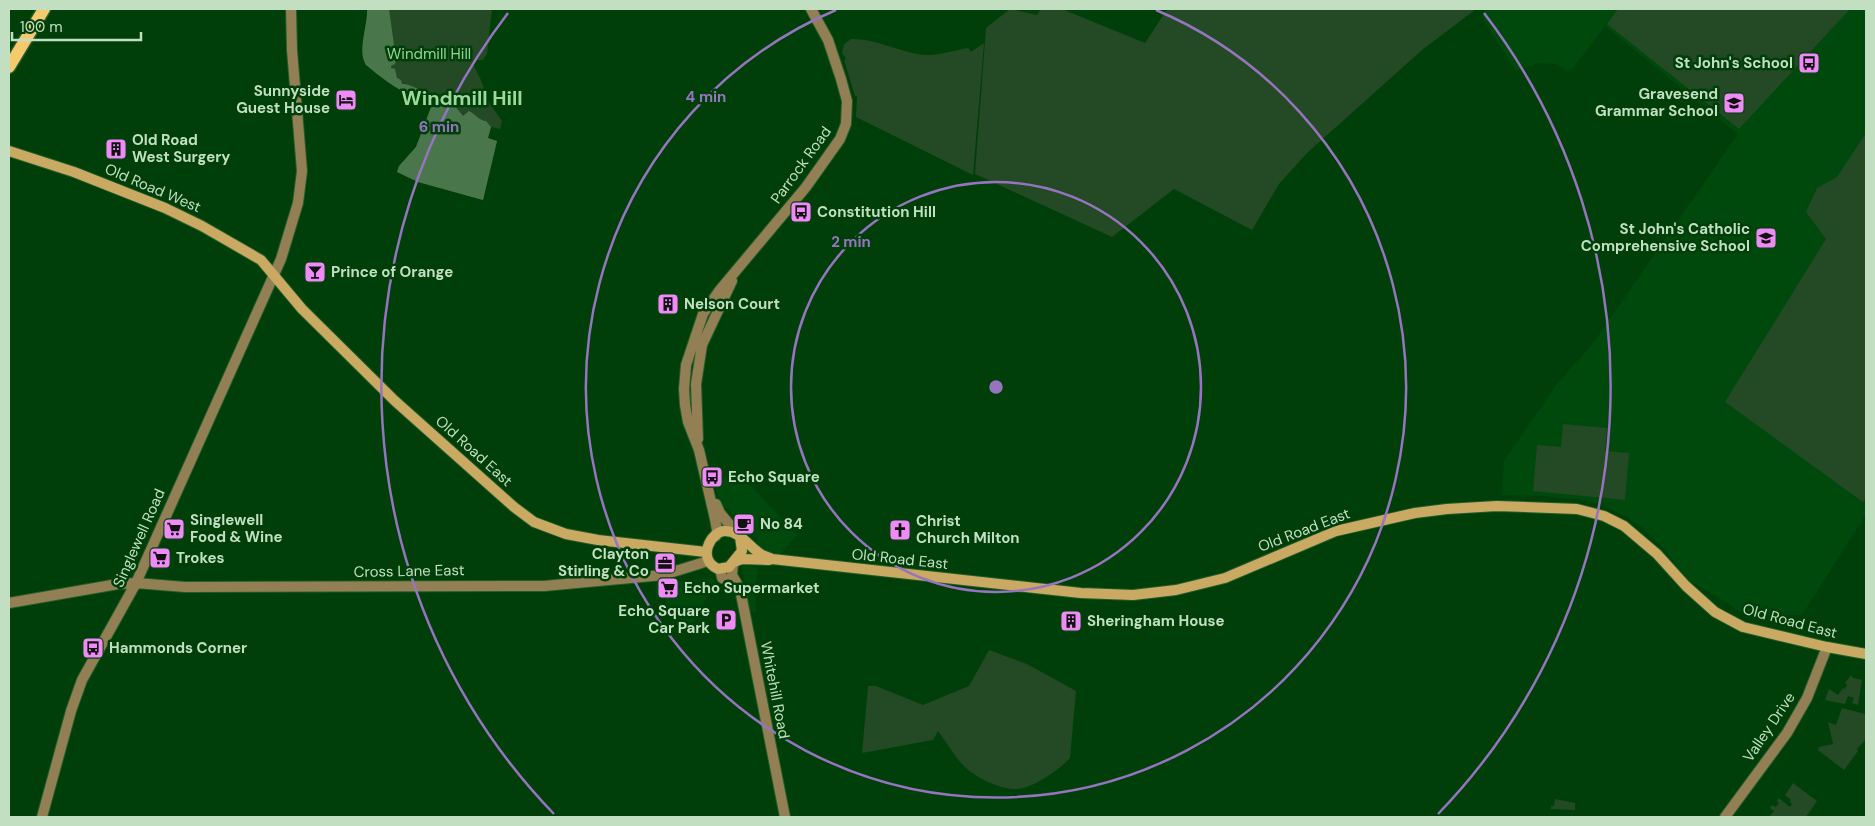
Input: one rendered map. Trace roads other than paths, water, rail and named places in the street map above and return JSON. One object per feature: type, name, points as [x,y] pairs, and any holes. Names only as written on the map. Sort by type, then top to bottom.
[{"type":"main road","points":[[9,66],[44,9]]},
{"type":"main road","name":"Old Road West","points":[[9,151],[74,172],[209,229],[258,257],[274,274]]},
{"type":"main road","name":"Old Road East","points":[[274,274],[302,309],[395,401],[525,516],[545,527],[576,536],[687,550],[707,557]]},
{"type":"main road","name":"Old Road East","points":[[739,536],[759,553],[772,559],[1082,593],[1133,595],[1176,590],[1225,578],[1336,530],[1382,519],[1432,510],[1477,506],[1577,509],[1604,516],[1624,526],[1657,554],[1686,586],[1715,612],[1743,627],[1826,647],[1866,654]]},
{"type":"main road","points":[[723,531],[739,536],[742,550],[733,563],[722,573],[714,567],[707,557],[710,544],[716,536],[723,531]]},
{"type":"main road","name":"Old Road East","points":[[733,563],[741,559],[765,561],[772,559]]},
{"type":"street","name":"Singlewell Road","points":[[42,817],[71,711],[82,680],[136,583],[281,259],[298,203],[302,179],[292,50],[291,9]]},
{"type":"street","name":"Parrock Road","points":[[716,536],[717,530],[708,490],[698,450],[688,422],[685,405],[686,364],[703,314],[719,291],[806,187],[840,139],[846,124],[847,101],[841,79],[828,40],[812,9]]},
{"type":"street","name":"Parrock Road","points":[[708,490],[720,512],[739,536]]},
{"type":"street","points":[[680,570],[685,565],[687,550]]},
{"type":"street","name":"Cross Lane East","points":[[9,603],[118,584],[136,583],[185,587],[544,586],[662,575],[680,570],[707,557]]},
{"type":"street","name":"Whitehill Road","points":[[733,563],[732,572],[740,589],[744,606],[785,817]]},
{"type":"street","points":[[722,573],[737,584]]},
{"type":"street","name":"Valley Drive","points":[[1725,817],[1787,733],[1807,698],[1826,647]]},
{"type":"place","name":"St John's School","points":[[1809,63]]},
{"type":"place","name":"Sunnyside Guest House","points":[[346,100]]},
{"type":"place","name":"Gravesend Grammar School","points":[[1734,103]]},
{"type":"place","name":"Old Road West Surgery","points":[[116,149]]},
{"type":"place","name":"Constitution Hill","points":[[801,212]]},
{"type":"place","name":"St John's Catholic Comprehensive School","points":[[1766,238]]},
{"type":"place","name":"Prince of Orange","points":[[315,272]]},
{"type":"place","name":"Nelson Court","points":[[668,304]]},
{"type":"place","name":"Echo Square","points":[[712,477]]},
{"type":"place","name":"No 84","points":[[744,524]]},
{"type":"place","name":"Singlewell Food & Wine","points":[[174,529]]},
{"type":"place","name":"Christ Church Milton","points":[[900,530]]},
{"type":"place","name":"Trokes","points":[[160,558]]},
{"type":"place","name":"Clayton Stirling & Co","points":[[665,563]]},
{"type":"place","name":"Echo Supermarket","points":[[668,588]]},
{"type":"place","name":"Echo Square Car Park","points":[[726,620]]},
{"type":"place","name":"Sheringham House","points":[[1071,621]]},
{"type":"place","name":"Hammonds Corner","points":[[93,648]]},
{"type":"district","name":"Windmill Hill","points":[[462,98]]}]
